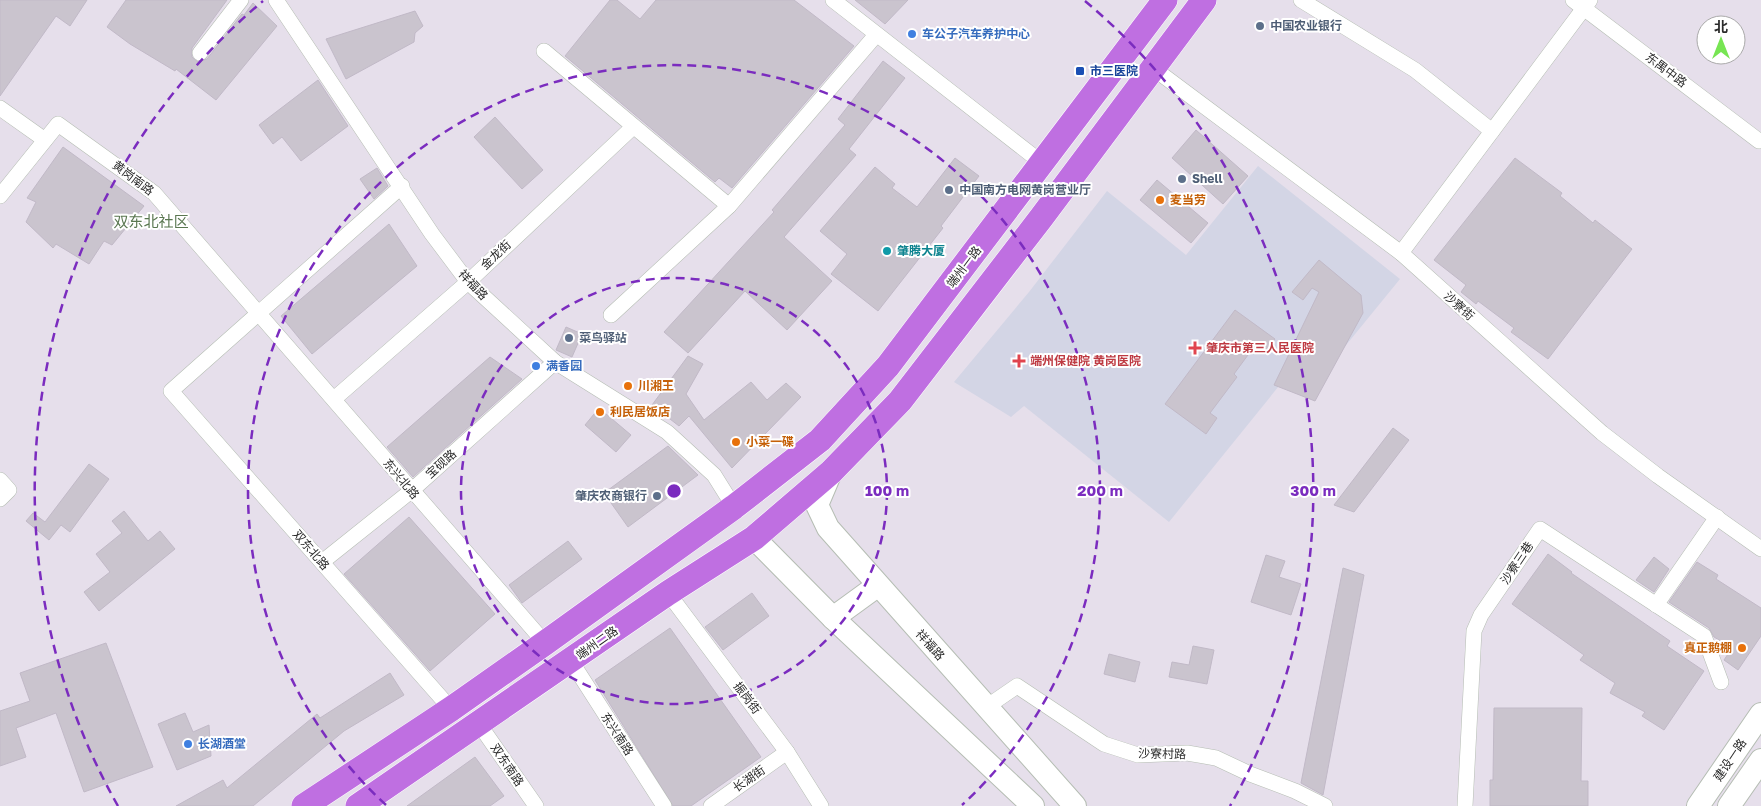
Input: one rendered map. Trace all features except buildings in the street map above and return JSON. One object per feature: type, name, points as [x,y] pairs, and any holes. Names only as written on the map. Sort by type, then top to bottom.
[{"type":"main road","name":"端州一路","points":[[734,507],[820,440],[888,366],[1165,0]]},
{"type":"main road","points":[[831,472],[900,401],[1204,0]]},
{"type":"main road","name":"端州二路","points":[[358,806],[668,593],[754,538],[831,472]]},
{"type":"main road","points":[[304,806],[451,709],[734,507]]},
{"type":"street","points":[[200,53],[240,0]]},
{"type":"street","points":[[833,0],[1042,163]]},
{"type":"street","points":[[1302,0],[1415,70],[1492,131]]},
{"type":"street","name":"祥福路","points":[[278,1],[432,234],[468,282],[555,362],[667,432],[714,475],[734,507]]},
{"type":"street","points":[[1401,253],[1492,131],[1582,3]]},
{"type":"street","name":"东禺中路","points":[[1582,3],[1759,141]]},
{"type":"street","points":[[611,314],[729,206],[876,35]]},
{"type":"street","points":[[544,51],[729,206]]},
{"type":"street","name":"沙寮街","points":[[1153,68],[1401,253],[1602,433],[1658,476],[1761,549]]},
{"type":"street","points":[[0,108],[45,140]]},
{"type":"street","name":"黄岗南路","points":[[0,196],[58,124],[154,193],[258,313]]},
{"type":"street","name":"金龙街","points":[[334,399],[468,282],[633,127]]},
{"type":"street","points":[[258,313],[402,186]]},
{"type":"street","name":"双东北路","points":[[258,313],[171,391],[451,709]]},
{"type":"street","name":"东兴北路","points":[[258,313],[545,643]]},
{"type":"street","name":"宝砚路","points":[[322,562],[411,491],[555,362]]},
{"type":"street","name":"祥福路","points":[[831,472],[817,506],[828,528],[985,708],[1075,806]]},
{"type":"street","points":[[0,480],[10,490],[0,499]]},
{"type":"street","points":[[1656,605],[1717,517]]},
{"type":"street","name":"沙寮三巷","points":[[1465,806],[1474,631],[1481,615],[1540,529],[1704,636],[1722,682]]},
{"type":"street","points":[[754,538],[833,618],[1033,806]]},
{"type":"street","points":[[833,618],[877,586]]},
{"type":"street","name":"振岗街","points":[[668,593],[787,752],[821,806]]},
{"type":"street","name":"东兴南路","points":[[571,661],[664,806]]},
{"type":"street","name":"沙寮村路","points":[[985,708],[1017,686],[1104,744],[1138,755],[1187,753],[1216,758],[1250,774],[1295,791],[1325,806]]},
{"type":"street","name":"建设一路","points":[[1698,806],[1761,714]]},
{"type":"street","name":"双东南路","points":[[479,724],[536,806]]},
{"type":"street","name":"长湖街","points":[[711,806],[787,752]]},
{"type":"street","name":"建设一路","points":[[1729,806],[1761,760]]},
{"type":"shaded area","name":"肇庆市第三人民医院","points":[[1258,166],[1400,279],[1338,355],[1317,339],[1169,522],[1024,406],[1011,417],[954,382],[1029,292],[1107,191],[1186,255]]},
{"type":"place","name":"中国农业银行","points":[[1260,26]]},
{"type":"place","name":"车公子汽车养护中心","points":[[912,34]]},
{"type":"place","name":"市三医院","points":[[1080,71]]},
{"type":"place","name":"Shell","points":[[1182,179]]},
{"type":"place","name":"中国南方电网黄岗营业厅","points":[[949,190]]},
{"type":"place","name":"麦当劳","points":[[1160,200]]},
{"type":"place","name":"肇腾大厦","points":[[887,251]]},
{"type":"place","name":"菜鸟驿站","points":[[569,338]]},
{"type":"place","name":"肇庆市第三人民医院","points":[[1195,348]]},
{"type":"place","name":"端州保健院 黄岗医院","points":[[1019,361]]},
{"type":"place","name":"满香园","points":[[536,366]]},
{"type":"place","name":"川湘王","points":[[628,386]]},
{"type":"place","name":"利民居饭店","points":[[600,412]]},
{"type":"place","name":"小菜一碟","points":[[736,442]]},
{"type":"place","name":"肇庆农商银行","points":[[657,496]]},
{"type":"place","name":"真正鹅棚","points":[[1742,648]]},
{"type":"place","name":"长湖酒堂","points":[[188,744]]},
{"type":"district","name":"双东北社区","points":[[151,222]]}]
